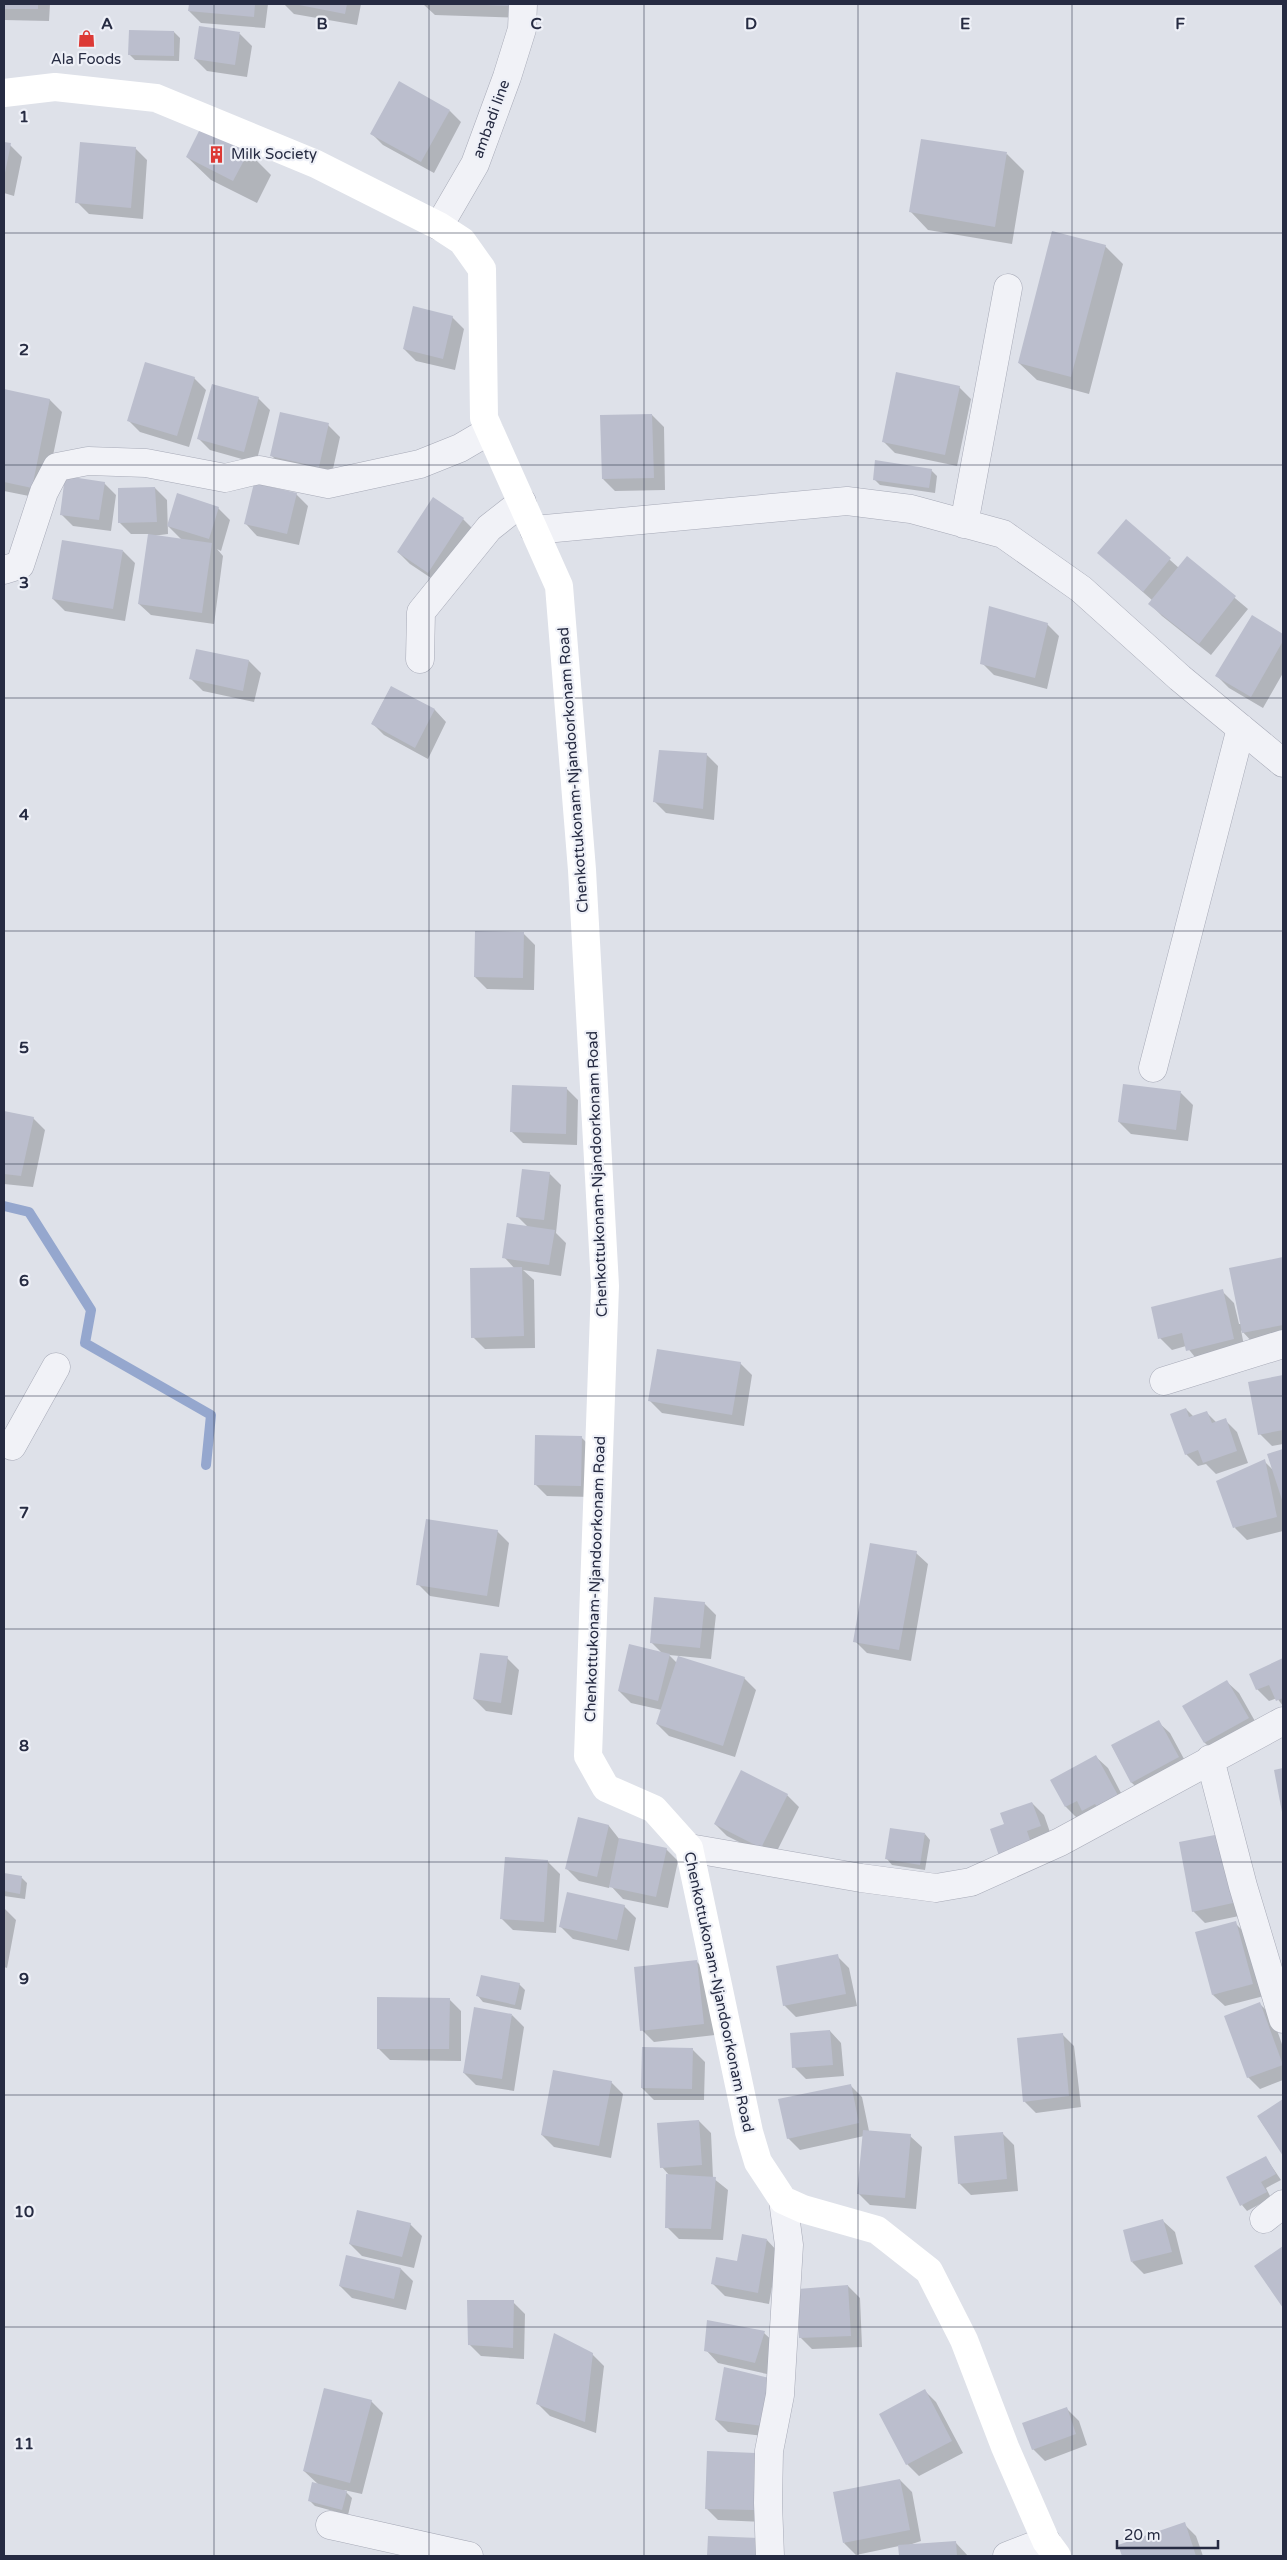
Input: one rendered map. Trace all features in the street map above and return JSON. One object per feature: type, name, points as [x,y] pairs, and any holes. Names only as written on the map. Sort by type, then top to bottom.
[{"type":"main road","name":"Chenkottukonam-Njandoorkonam Road","points":[[4,93],[55,87],[156,98],[316,164],[439,226],[462,242],[482,269],[484,418],[559,586],[582,870],[605,1286],[588,1756],[606,1788],[654,1809],[689,1848],[749,2132],[758,2162],[783,2200]]},
{"type":"main road","points":[[783,2200],[803,2209],[877,2230],[929,2271],[964,2340],[1005,2447],[1052,2548]]},
{"type":"street","name":"ambadi line","points":[[439,226],[475,164],[522,29],[523,4]]},
{"type":"street","points":[[964,524],[1008,288]]},
{"type":"street","points":[[4,570],[20,564],[44,492],[57,467],[88,461],[146,463],[224,478],[259,470],[328,484],[420,464],[460,448],[490,431]]},
{"type":"street","points":[[534,530],[847,501],[912,509],[1003,534],[1081,589],[1180,678],[1283,763]]},
{"type":"street","points":[[420,659],[421,612],[489,528],[522,502]]},
{"type":"street","points":[[1153,1068],[1241,728]]},
{"type":"street","points":[[1164,1381],[1283,1344]]},
{"type":"street","points":[[12,1446],[56,1367]]},
{"type":"street","points":[[689,1848],[861,1878],[936,1888],[971,1882],[1060,1842],[1283,1721]]},
{"type":"street","points":[[1210,1759],[1243,1886],[1283,2019]]},
{"type":"street","points":[[770,2556],[769,2451],[780,2395],[789,2245],[783,2200]]},
{"type":"street","points":[[330,2525],[469,2556]]},
{"type":"street","points":[[1007,2556],[1052,2548]]},
{"type":"building","points":[[4,4],[38,4],[38,9],[4,9]]},
{"type":"building","points":[[189,4],[255,4],[254,17],[188,11]]},
{"type":"building","points":[[294,4],[347,4],[345,14]]},
{"type":"building","points":[[512,4],[512,6],[485,5]]},
{"type":"building","points":[[199,26],[240,32],[235,65],[194,59]]},
{"type":"building","points":[[129,30],[174,31],[174,56],[128,55]]},
{"type":"building","points":[[399,81],[450,110],[421,162],[370,134]]},
{"type":"building","name":"Milk Society","points":[[201,127],[249,151],[233,181],[186,157]]},
{"type":"building","points":[[921,139],[1007,152],[995,227],[909,212]]},
{"type":"building","points":[[4,142],[11,143],[5,173],[4,172]]},
{"type":"building","points":[[80,142],[136,147],[131,208],[75,203]]},
{"type":"building","points":[[1052,231],[1106,245],[1071,377],[1018,363]]},
{"type":"building","points":[[413,306],[453,316],[443,359],[403,349]]},
{"type":"building","points":[[145,362],[195,377],[177,436],[127,421]]},
{"type":"building","points":[[896,372],[960,386],[945,455],[882,442]]},
{"type":"building","points":[[212,384],[259,397],[244,452],[197,439]]},
{"type":"building","points":[[4,389],[50,399],[32,488],[4,482]]},
{"type":"building","points":[[280,412],[329,423],[319,467],[270,456]]},
{"type":"building","points":[[652,414],[654,478],[602,479],[600,415]]},
{"type":"building","points":[[875,460],[932,469],[929,488],[873,480]]},
{"type":"building","points":[[65,476],[105,482],[99,520],[60,515]]},
{"type":"building","points":[[254,483],[297,493],[287,534],[244,524]]},
{"type":"building","points":[[155,487],[157,522],[118,523],[118,488]]},
{"type":"building","points":[[177,493],[219,507],[209,539],[167,526]]},
{"type":"building","points":[[433,497],[464,518],[428,573],[397,552]]},
{"type":"building","points":[[1126,519],[1171,558],[1143,592],[1097,553]]},
{"type":"building","points":[[148,534],[212,543],[202,613],[138,604]]},
{"type":"building","points":[[62,540],[123,550],[113,609],[52,599]]},
{"type":"building","points":[[1187,556],[1236,596],[1199,644],[1148,604]]},
{"type":"building","points":[[989,606],[1048,623],[1035,678],[980,664]]},
{"type":"building","points":[[1252,615],[1283,634],[1283,641],[1251,697],[1215,676]]},
{"type":"building","points":[[196,649],[249,660],[243,691],[189,679]]},
{"type":"building","points":[[391,686],[435,709],[415,748],[371,724]]},
{"type":"building","points":[[659,750],[707,753],[703,809],[653,802]]},
{"type":"building","points":[[475,931],[524,932],[523,978],[474,977]]},
{"type":"building","points":[[1123,1084],[1181,1091],[1176,1130],[1118,1122]]},
{"type":"building","points":[[512,1085],[567,1087],[566,1134],[510,1132]]},
{"type":"building","points":[[4,1111],[34,1117],[21,1176],[4,1174]]},
{"type":"building","points":[[522,1169],[550,1172],[544,1220],[516,1217]]},
{"type":"building","points":[[507,1223],[555,1230],[549,1265],[502,1258]]},
{"type":"building","points":[[1283,1257],[1283,1325],[1242,1333],[1229,1268]]},
{"type":"building","points":[[522,1267],[524,1336],[471,1338],[470,1268]]},
{"type":"building","points":[[1223,1289],[1234,1339],[1186,1351],[1182,1333],[1158,1339],[1151,1307]]},
{"type":"building","points":[[657,1349],[741,1362],[732,1415],[648,1401]]},
{"type":"building","points":[[1283,1375],[1283,1430],[1258,1435],[1248,1382]]},
{"type":"building","points":[[1186,1408],[1189,1417],[1207,1411],[1212,1423],[1226,1418],[1237,1451],[1203,1463],[1198,1450],[1185,1455],[1170,1414]]},
{"type":"building","points":[[535,1435],[582,1436],[581,1486],[534,1485]]},
{"type":"building","points":[[1283,1449],[1283,1503],[1267,1454]]},
{"type":"building","points":[[1265,1459],[1277,1517],[1233,1528],[1216,1481]]},
{"type":"building","points":[[426,1519],[498,1530],[487,1596],[416,1585]]},
{"type":"building","points":[[870,1543],[917,1551],[899,1650],[853,1642]]},
{"type":"building","points":[[654,1597],[705,1602],[700,1648],[650,1643]]},
{"type":"building","points":[[629,1644],[670,1654],[658,1701],[618,1691]]},
{"type":"building","points":[[480,1653],[508,1656],[501,1703],[473,1699]]},
{"type":"building","points":[[678,1656],[745,1677],[723,1746],[656,1724]]},
{"type":"building","points":[[1283,1658],[1283,1698],[1276,1701],[1269,1685],[1256,1690],[1249,1674]]},
{"type":"building","points":[[1227,1680],[1249,1718],[1204,1743],[1182,1706]]},
{"type":"building","points":[[1159,1720],[1179,1757],[1131,1783],[1111,1745]]},
{"type":"building","points":[[1096,1755],[1120,1799],[1099,1811],[1095,1804],[1082,1811],[1077,1801],[1065,1807],[1050,1780]]},
{"type":"building","points":[[1283,1768],[1283,1812],[1282,1812],[1274,1770]]},
{"type":"building","points":[[741,1770],[788,1794],[761,1848],[714,1824]]},
{"type":"building","points":[[1032,1802],[1041,1826],[1027,1831],[1031,1843],[1001,1862],[990,1829],[1004,1824],[1000,1813]]},
{"type":"building","points":[[578,1817],[609,1825],[597,1877],[565,1869]]},
{"type":"building","points":[[890,1828],[925,1833],[920,1865],[885,1859]]},
{"type":"building","points":[[1220,1834],[1233,1903],[1192,1912],[1179,1842]]},
{"type":"building","points":[[619,1838],[667,1848],[656,1897],[609,1887]]},
{"type":"building","points":[[505,1857],[548,1860],[544,1922],[500,1919]]},
{"type":"building","points":[[4,1873],[22,1876],[20,1894],[4,1891]]},
{"type":"building","points":[[567,1892],[625,1905],[617,1940],[559,1927]]},
{"type":"building","points":[[1236,1921],[1253,1984],[1212,1995],[1195,1932]]},
{"type":"building","points":[[838,1954],[846,1994],[783,2006],[776,1966]]},
{"type":"building","points":[[697,1960],[704,2024],[640,2031],[634,1967]]},
{"type":"building","points":[[481,1975],[520,1983],[515,2005],[476,1996]]},
{"type":"building","points":[[377,1997],[450,1998],[449,2049],[377,2049]]},
{"type":"building","points":[[1260,2002],[1283,2065],[1247,2078],[1224,2016]]},
{"type":"building","points":[[474,2007],[512,2014],[502,2079],[463,2073]]},
{"type":"building","points":[[830,2030],[833,2065],[792,2068],[790,2033]]},
{"type":"building","points":[[1063,2033],[1069,2096],[1023,2102],[1017,2038]]},
{"type":"building","points":[[642,2047],[693,2048],[692,2089],[641,2088]]},
{"type":"building","points":[[553,2070],[612,2081],[599,2146],[541,2135]]},
{"type":"building","points":[[851,2084],[859,2123],[787,2139],[778,2099]]},
{"type":"building","points":[[1283,2099],[1283,2156],[1257,2116]]},
{"type":"building","points":[[699,2120],[702,2165],[660,2168],[657,2123]]},
{"type":"building","points":[[863,2130],[911,2134],[905,2198],[857,2194]]},
{"type":"building","points":[[1003,2132],[1007,2179],[958,2184],[954,2136]]},
{"type":"building","points":[[1266,2156],[1276,2174],[1261,2182],[1267,2192],[1240,2206],[1226,2177]]},
{"type":"building","points":[[666,2174],[716,2177],[711,2229],[665,2228]]},
{"type":"building","points":[[357,2210],[411,2223],[402,2257],[349,2244]]},
{"type":"building","points":[[1163,2219],[1172,2252],[1131,2262],[1123,2230]]},
{"type":"building","points":[[742,2234],[767,2239],[758,2293],[711,2284],[716,2257],[737,2261]]},
{"type":"building","points":[[1283,2246],[1283,2308],[1254,2266]]},
{"type":"building","points":[[346,2255],[401,2268],[394,2299],[339,2286]]},
{"type":"building","points":[[848,2285],[851,2336],[799,2338],[798,2289]]},
{"type":"building","points":[[467,2300],[514,2300],[513,2348],[468,2345]]},
{"type":"building","points":[[707,2320],[765,2331],[755,2363],[704,2351]]},
{"type":"building","points":[[554,2333],[593,2353],[585,2422],[536,2404]]},
{"type":"building","points":[[724,2367],[769,2378],[763,2426],[715,2420]]},
{"type":"building","points":[[324,2388],[372,2400],[350,2483],[303,2471]]},
{"type":"building","points":[[925,2389],[952,2441],[906,2465],[879,2414]]},
{"type":"building","points":[[1067,2407],[1076,2434],[1032,2450],[1022,2423]]},
{"type":"building","points":[[707,2451],[756,2453],[754,2510],[705,2509]]},
{"type":"building","points":[[900,2479],[910,2530],[843,2543],[833,2492]]},
{"type":"building","points":[[312,2482],[347,2491],[342,2510],[308,2501]]},
{"type":"building","points":[[1185,2522],[1196,2556],[1122,2556],[1118,2545]]},
{"type":"building","points":[[708,2536],[759,2538],[758,2556],[707,2556]]},
{"type":"building","points":[[956,2541],[957,2556],[899,2556],[898,2545]]},
{"type":"waterway","points":[[4,1206],[29,1212],[91,1310],[85,1343],[211,1415],[206,1465]]},
{"type":"place","name":"Ala Foods","points":[[86,38]]},
{"type":"place","name":"Milk Society","points":[[217,154]]}]
